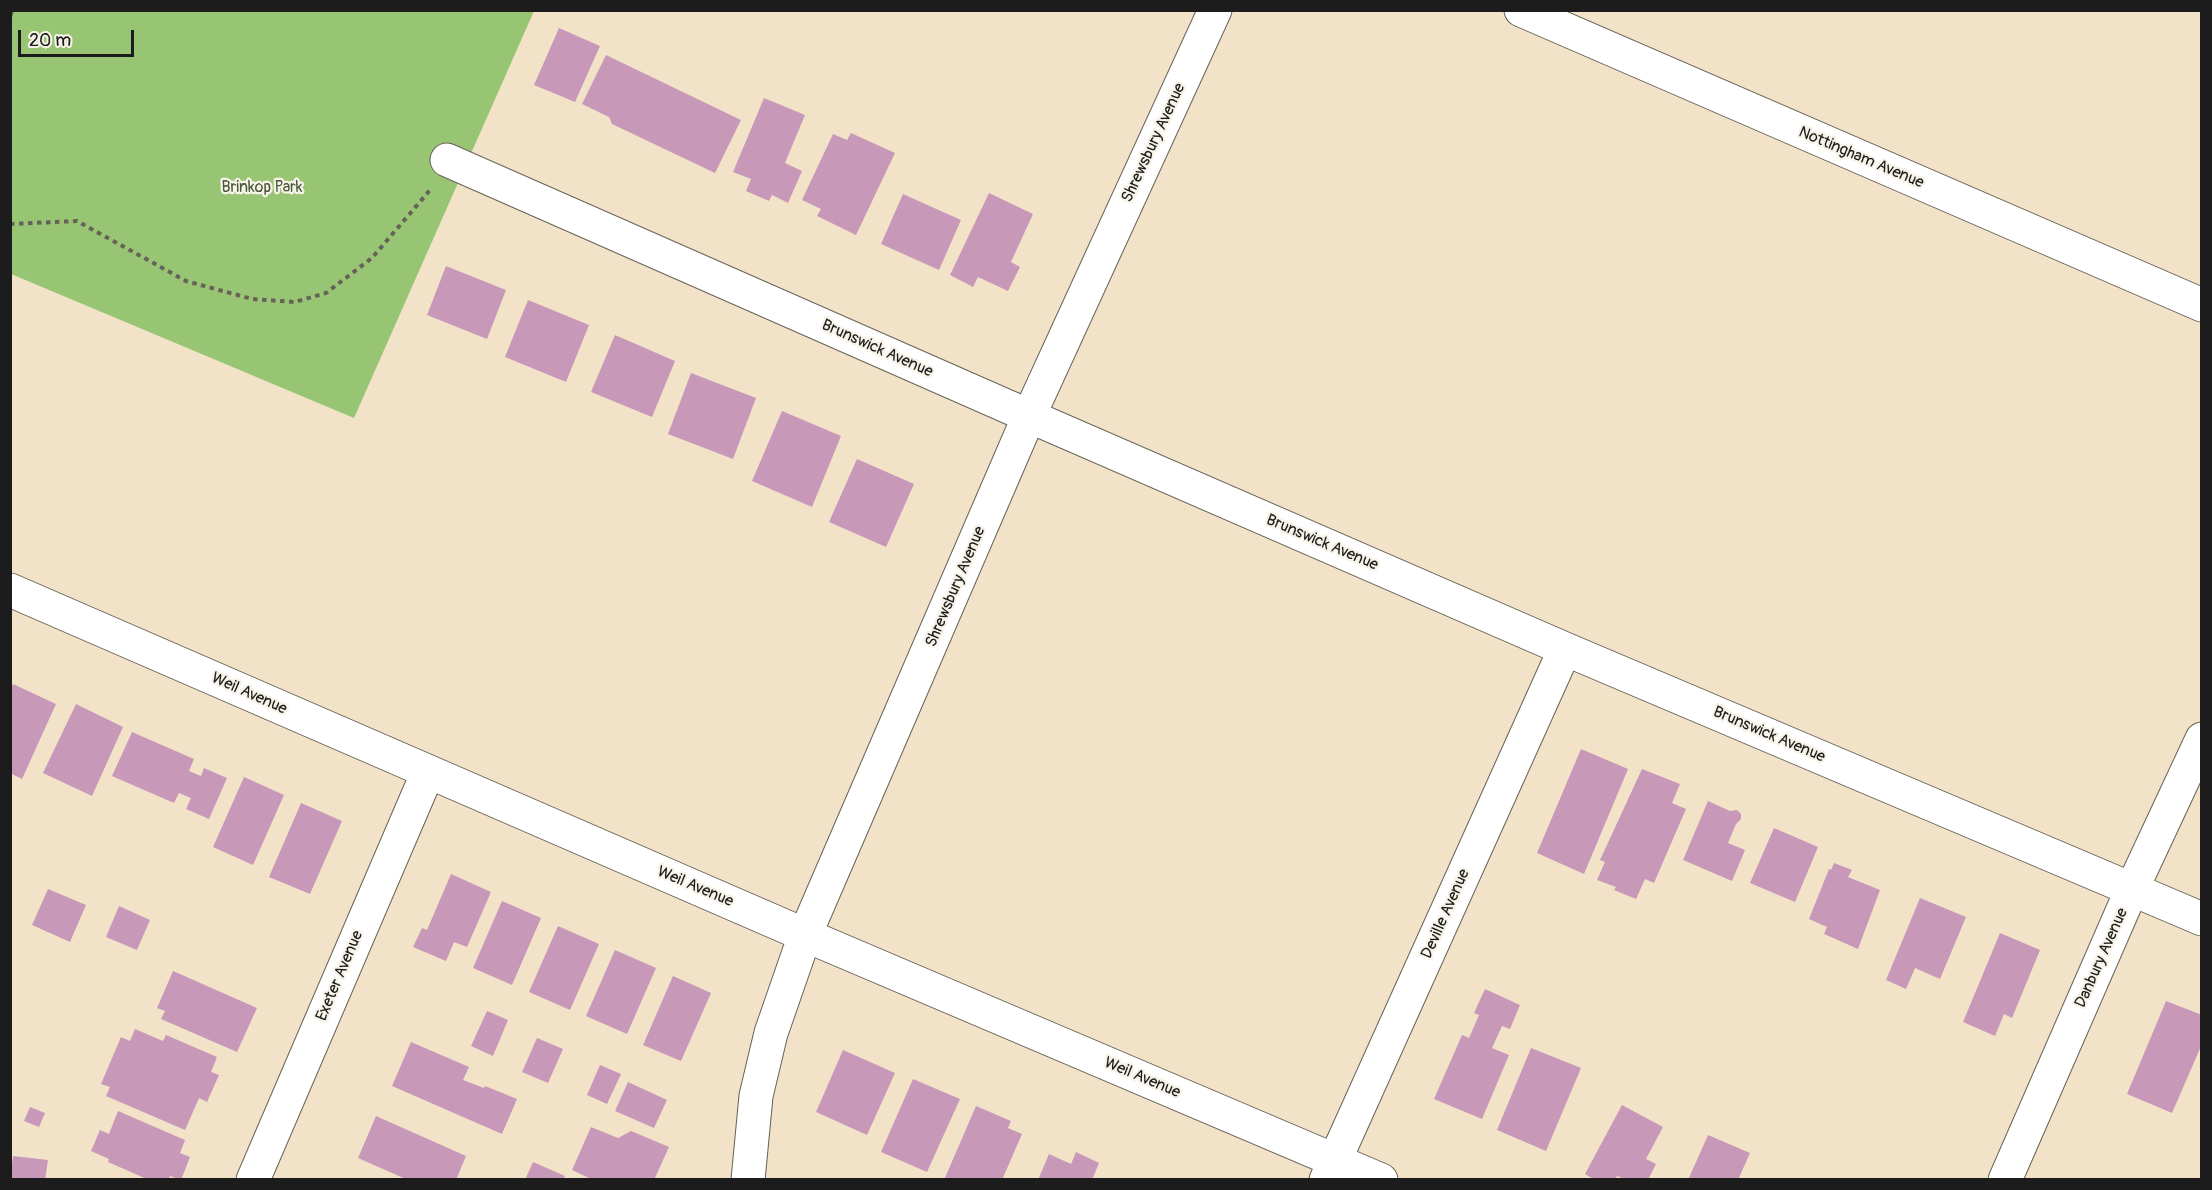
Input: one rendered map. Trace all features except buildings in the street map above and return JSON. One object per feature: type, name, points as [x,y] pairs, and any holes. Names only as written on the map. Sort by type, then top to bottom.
[{"type":"street","name":"Shrewsbury Avenue","points":[[748,1179],[756,1096],[771,1032],[805,935],[1029,416],[1215,10]]},
{"type":"street","name":"Nottingham Avenue","points":[[1521,10],[2202,305]]},
{"type":"street","name":"Brunswick Avenue","points":[[447,160],[1566,649],[2202,919]]},
{"type":"street","name":"Weil Avenue","points":[[10,590],[805,935],[1330,1169],[1381,1179]]},
{"type":"street","name":"Deville Avenue","points":[[1330,1169],[1566,649]]},
{"type":"street","name":"Danbury Avenue","points":[[2005,1179],[2132,889],[2202,739]]},
{"type":"street","name":"Exeter Avenue","points":[[253,1179],[428,772]]},
{"type":"path","points":[[10,16],[13,10]]},
{"type":"path","points":[[10,224],[77,221],[186,281],[252,299],[295,302],[326,293],[372,258],[438,181],[447,160]]},
{"type":"green space","name":"Brinkop Park","points":[[10,11],[534,11],[354,418],[11,274]]}]
